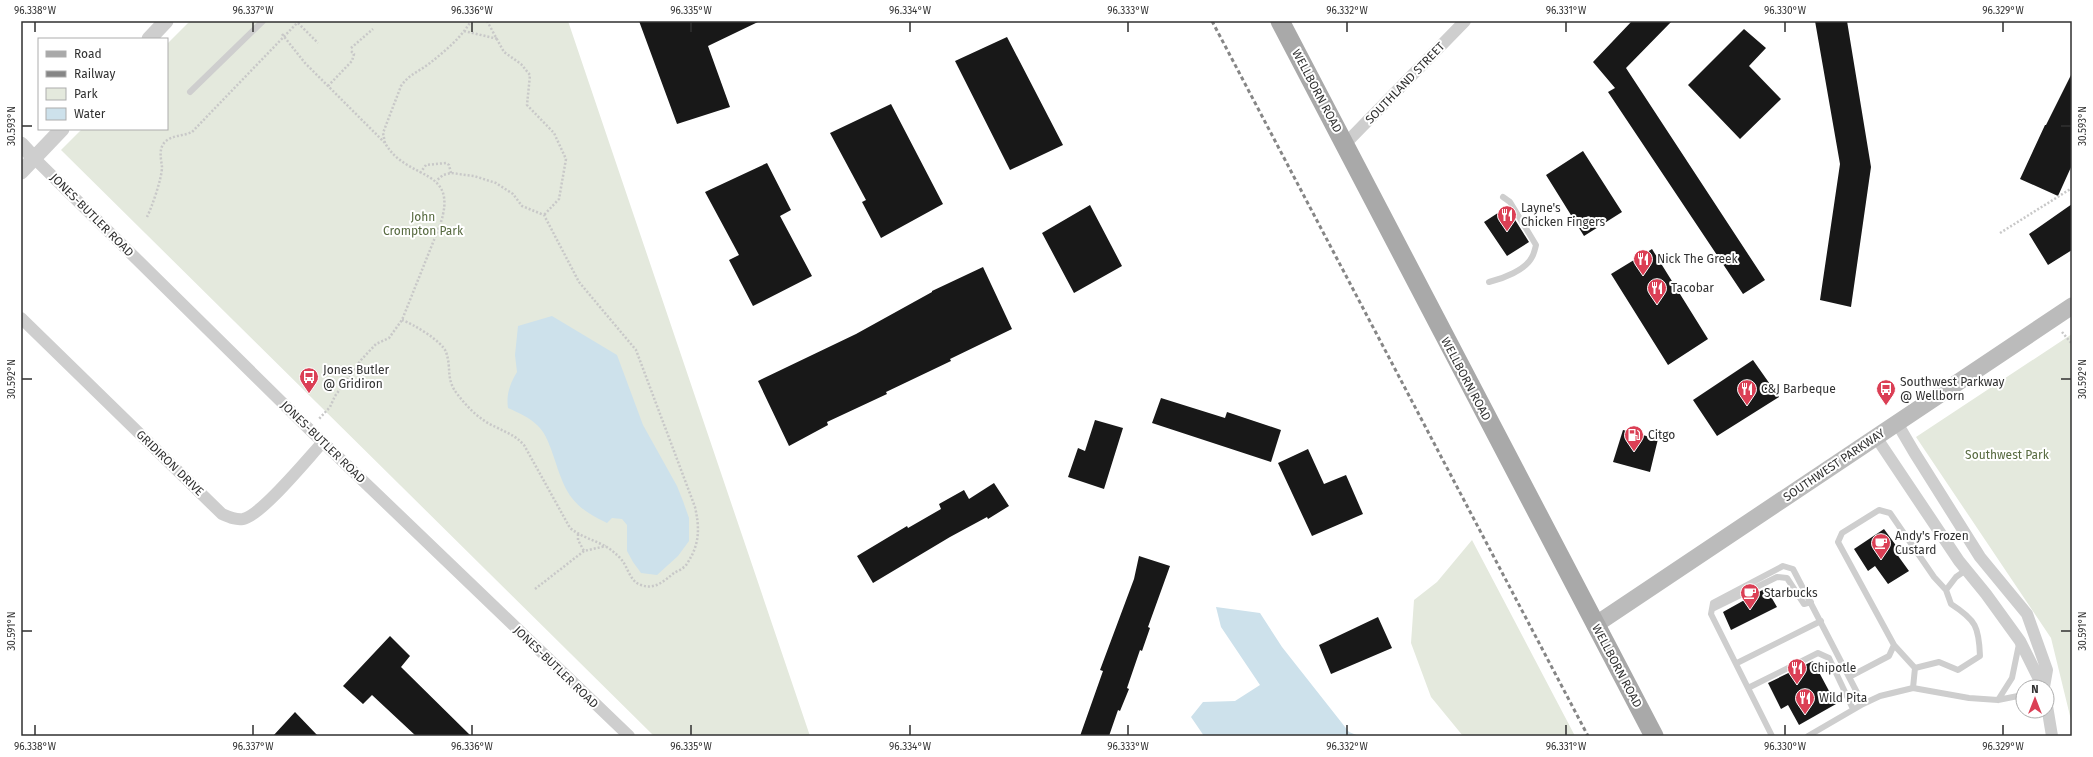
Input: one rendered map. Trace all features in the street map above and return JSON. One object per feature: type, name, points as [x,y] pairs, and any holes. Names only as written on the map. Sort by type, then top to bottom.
[{"type":"main road","name":"WELLBORN ROAD","points":[[1280,21],[1654,736]]},
{"type":"main road","name":"SOUTHWEST PARKWAY","points":[[1595,625],[2072,306]]},
{"type":"street","points":[[150,38],[166,21]]},
{"type":"street","name":"SOUTHLAND STREET","points":[[1345,144],[1466,21]]},
{"type":"street","points":[[21,172],[61,130]]},
{"type":"street","name":"JONES-BUTLER ROAD","points":[[21,144],[309,429],[628,736]]},
{"type":"street","name":"GRIDIRON DRIVE","points":[[21,318],[222,514],[233,519],[244,519],[260,510],[323,442]]},
{"type":"street","points":[[1897,423],[1980,557],[2027,614],[2046,670],[2045,679]]},
{"type":"street","points":[[1876,437],[1966,570],[1986,594],[2020,641],[2040,679]]},
{"type":"street","points":[[2049,719],[2052,736]]},
{"type":"lane","points":[[190,92],[258,22]]},
{"type":"lane","points":[[1489,282],[1505,278],[1519,269],[1532,258],[1536,245],[1510,202],[1503,196]]},
{"type":"lane","points":[[1913,688],[1915,668],[1894,645],[1838,542],[1842,533],[1879,510],[1890,513],[1934,577],[1946,590],[1951,604],[1966,614],[1979,632],[1980,656],[1958,670],[1939,662],[1915,668]]},
{"type":"lane","points":[[1772,736],[1737,663],[1711,614],[1713,603],[1783,566],[1793,569],[1863,704]]},
{"type":"lane","points":[[1946,590],[1956,577],[1966,570]]},
{"type":"lane","points":[[1712,609],[1777,577],[1787,578],[1804,604],[1811,602]]},
{"type":"lane","points":[[1737,663],[1821,621]]},
{"type":"lane","points":[[1998,700],[2012,678],[2020,641]]},
{"type":"lane","points":[[1849,677],[1890,656],[1894,645]]},
{"type":"lane","points":[[1748,688],[1818,653],[1829,658],[1853,709]]},
{"type":"lane","points":[[1808,736],[1853,709],[1880,696],[1913,688],[1969,698],[1998,700],[2015,697]]},
{"type":"path","points":[[385,143],[383,133],[401,86],[406,79],[429,63],[464,31],[471,21]]},
{"type":"path","points":[[487,21],[499,39],[504,52],[520,64],[530,75],[527,105],[554,133],[566,159],[559,199],[544,215]]},
{"type":"path","points":[[147,217],[153,206],[154,194],[160,181],[162,169],[161,149],[165,142],[170,138],[192,132],[298,22],[318,43]]},
{"type":"path","points":[[328,86],[352,61],[354,54],[350,50],[373,29]]},
{"type":"path","points":[[464,31],[499,39]]},
{"type":"path","points":[[283,36],[305,63],[385,143],[394,158],[436,181],[444,194],[445,211],[402,320],[389,338],[376,344],[361,360],[335,396],[330,407],[309,429]]},
{"type":"path","points":[[420,173],[426,165],[446,163],[449,165],[451,172]]},
{"type":"path","points":[[402,320],[412,323],[442,345],[446,351],[448,359],[448,378],[452,387],[465,403],[483,420],[516,436],[524,445],[564,522],[578,534],[607,546],[622,560],[631,577],[637,584],[649,587],[660,584],[674,572],[685,567],[696,547],[699,526],[695,507],[636,350],[579,282],[544,215],[522,206],[513,194],[496,183],[474,176],[451,172],[436,181]]},
{"type":"path","points":[[2000,233],[2072,188]]},
{"type":"path","points":[[578,534],[578,540],[584,550]]},
{"type":"path","points":[[535,590],[584,550],[607,546]]},
{"type":"green space","name":"John Crompton Park","points":[[190,21],[568,21],[810,736],[654,736],[61,150],[81,130],[168,130],[168,43]]},
{"type":"green space","name":"Southwest Park","points":[[2072,334],[2072,724],[2051,638],[1916,437]]},
{"type":"green space","points":[[1472,540],[1575,736],[1463,736],[1431,697],[1411,643],[1414,600],[1437,582]]},
{"type":"water","points":[[552,316],[617,355],[643,425],[677,486],[689,518],[689,541],[678,556],[657,575],[641,573],[633,562],[627,551],[627,525],[622,519],[612,518],[607,523],[592,515],[574,501],[568,493],[559,473],[549,443],[542,430],[524,415],[508,408],[509,389],[517,372],[515,355],[518,326]]},
{"type":"water","points":[[1216,607],[1260,613],[1282,647],[1349,732],[1359,736],[1204,736],[1191,717],[1203,702],[1235,701],[1260,685],[1221,627]]},
{"type":"building","points":[[639,21],[760,21],[708,46],[730,107],[677,124]]},
{"type":"building","points":[[1632,21],[1672,21],[1626,68],[1765,280],[1743,294],[1608,92],[1615,88],[1593,62]]},
{"type":"building","points":[[1815,21],[1847,21],[1871,167],[1851,307],[1820,300],[1840,164]]},
{"type":"building","points":[[1744,29],[1766,48],[1749,66],[1781,99],[1740,139],[1688,85]]},
{"type":"building","points":[[1007,37],[1063,145],[1010,170],[955,61]]},
{"type":"building","points":[[2072,73],[2072,165],[2058,196],[2020,179],[2045,125]]},
{"type":"building","points":[[891,104],[943,204],[881,238],[862,202],[866,200],[830,133]]},
{"type":"building","points":[[1583,151],[1622,212],[1584,236],[1546,175]]},
{"type":"building","points":[[767,163],[791,210],[780,216],[812,276],[753,306],[729,260],[739,255],[705,192]]},
{"type":"building","points":[[2072,204],[2072,250],[2048,265],[2029,234]]},
{"type":"building","points":[[1090,205],[1122,266],[1074,293],[1042,233]]},
{"type":"building","name":"Layne's Chicken Fingers","points":[[1507,207],[1529,242],[1507,256],[1484,222]]},
{"type":"building","points":[[1652,249],[1708,339],[1668,365],[1611,274]]},
{"type":"building","points":[[983,267],[1012,329],[950,359],[951,361],[886,392],[887,394],[827,422],[828,425],[789,446],[758,381],[856,334],[932,291]]},
{"type":"building","points":[[1753,360],[1779,397],[1717,436],[1693,400]]},
{"type":"building","points":[[1161,398],[1225,418],[1227,412],[1281,430],[1271,462],[1152,423]]},
{"type":"building","points":[[1095,420],[1123,428],[1104,489],[1068,477],[1078,448],[1085,451]]},
{"type":"building","points":[[1623,430],[1658,439],[1650,472],[1613,462]]},
{"type":"building","points":[[1308,449],[1324,484],[1346,475],[1363,514],[1312,536],[1278,463]]},
{"type":"building","points":[[994,483],[1009,506],[988,519],[987,517],[950,537],[873,583],[857,556],[907,526],[908,528],[941,509],[939,504],[964,490],[969,499]]},
{"type":"building","name":"Andy's Frozen Custard","points":[[1884,529],[1900,551],[1896,553],[1909,571],[1888,584],[1875,566],[1868,571],[1854,549]]},
{"type":"building","points":[[1139,556],[1170,566],[1148,627],[1150,628],[1142,651],[1140,650],[1127,688],[1129,689],[1120,711],[1118,710],[1109,736],[1080,736],[1103,671],[1100,670],[1134,579]]},
{"type":"building","name":"Starbucks","points":[[1766,588],[1777,607],[1731,630],[1723,612]]},
{"type":"building","points":[[1378,617],[1392,648],[1331,674],[1319,645]]},
{"type":"building","points":[[390,636],[410,656],[401,667],[471,736],[416,736],[372,695],[363,704],[343,686]]},
{"type":"building","name":"Chipotle","points":[[1813,661],[1836,704],[1799,725],[1788,705],[1781,709],[1768,683]]},
{"type":"building","points":[[295,712],[318,736],[273,736]]},
{"type":"railway","points":[[1212,21],[1588,736]]},
{"type":"place","name":"Layne's Chicken Fingers","points":[[1507,232]]},
{"type":"place","name":"Nick The Greek","points":[[1643,276]]},
{"type":"place","name":"Tacobar","points":[[1657,305]]},
{"type":"place","name":"Jones Butler @ Gridiron","points":[[309,394]]},
{"type":"place","name":"C&J Barbeque","points":[[1747,406]]},
{"type":"place","name":"Southwest Parkway @ Wellborn","points":[[1886,406]]},
{"type":"place","name":"Citgo","points":[[1634,452]]},
{"type":"place","name":"Andy's Frozen Custard","points":[[1881,560]]},
{"type":"place","name":"Starbucks","points":[[1750,610]]},
{"type":"place","name":"Chipotle","points":[[1797,685]]},
{"type":"place","name":"Wild Pita","points":[[1805,715]]}]
